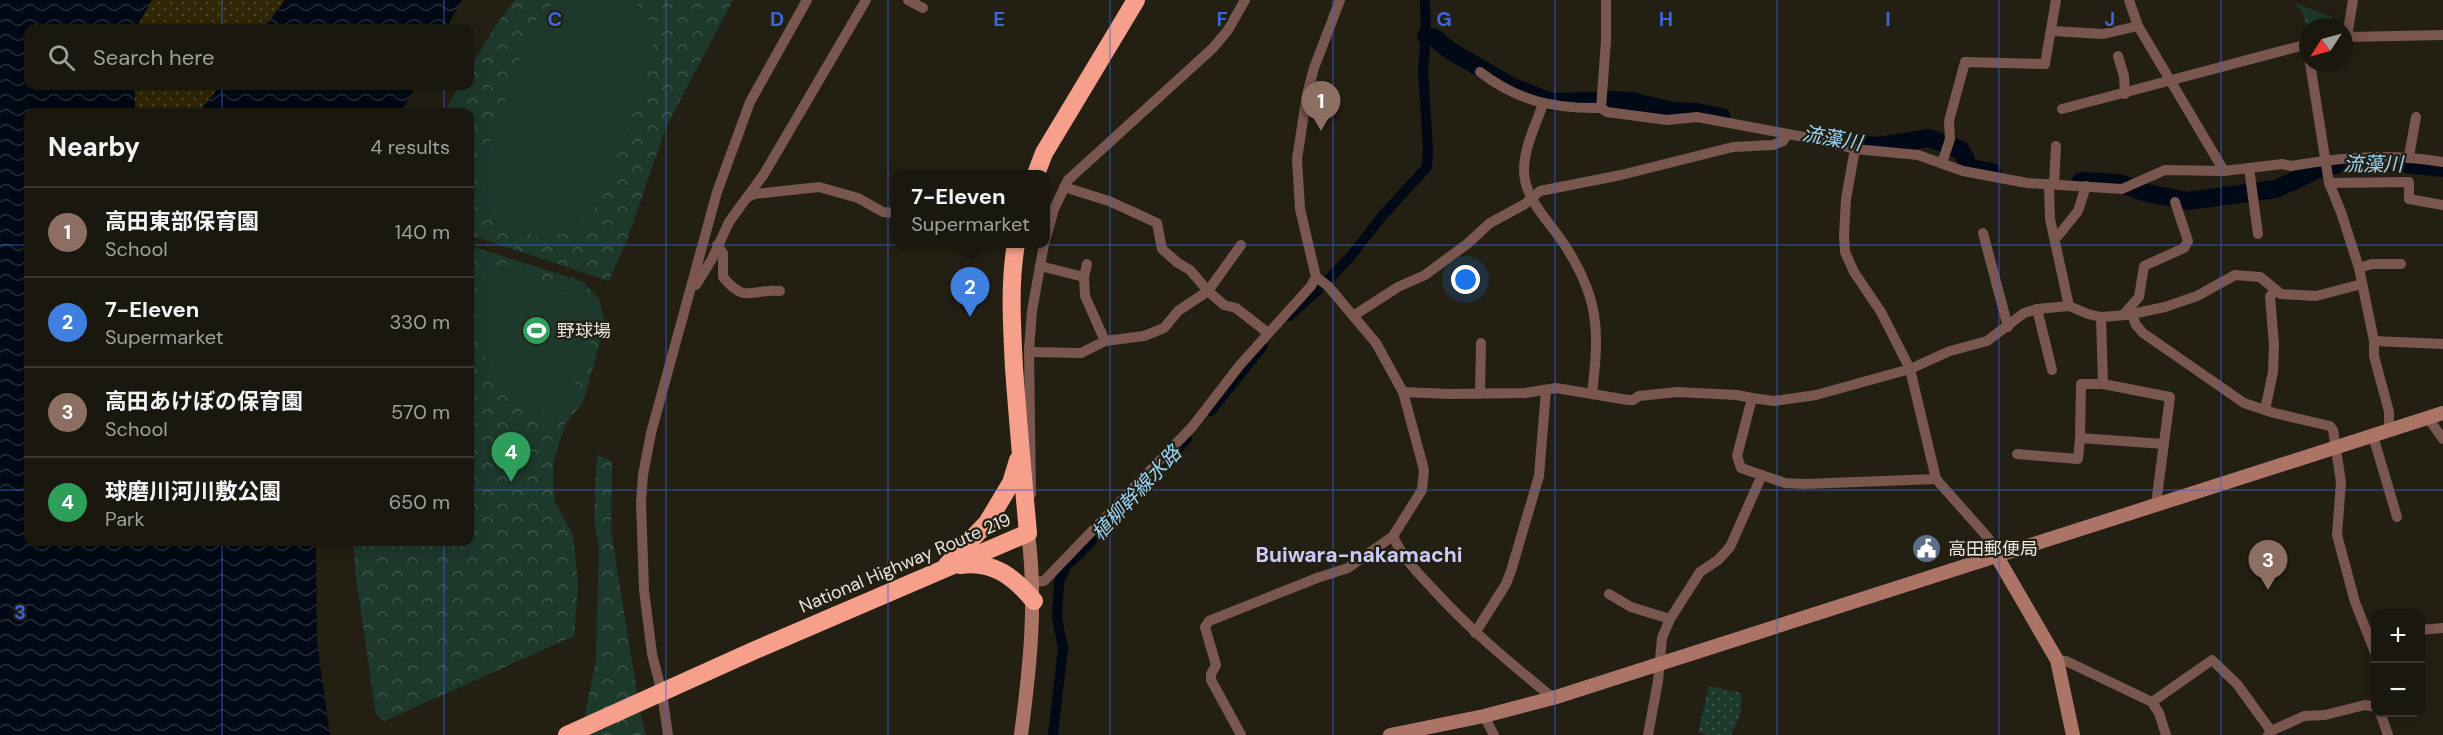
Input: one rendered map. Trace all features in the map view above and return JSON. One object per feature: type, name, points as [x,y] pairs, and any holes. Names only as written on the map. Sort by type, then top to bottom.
[{"type":"highway","points":[[1038,170],[1044,153],[1136,0]]},
{"type":"highway","name":"National Highway Route 219","points":[[567,735],[753,651],[1028,533],[1020,452],[1012,319],[1015,248]]},
{"type":"highway","points":[[944,568],[987,523],[1011,483],[1020,452]]},
{"type":"highway","points":[[944,568],[981,564],[1001,570],[1017,581],[1034,601]]},
{"type":"street","points":[[668,735],[657,695],[644,590],[641,502],[643,475],[651,433],[717,192],[750,102],[807,0]]},
{"type":"street","points":[[689,294],[712,259],[729,222],[764,174],[866,0]]},
{"type":"street","points":[[905,0],[923,8]]},
{"type":"street","points":[[1050,223],[1054,208],[1068,180],[1213,48],[1228,30],[1245,0]]},
{"type":"street","points":[[1241,735],[1211,680],[1211,674],[1216,665],[1205,627],[1209,621],[1348,568],[1393,536],[1422,490],[1425,477],[1403,392],[1376,343],[1328,286],[1316,277],[1300,209],[1297,159],[1307,94],[1314,68],[1340,0]]},
{"type":"street","points":[[1601,108],[1606,53],[1606,0]]},
{"type":"street","points":[[1942,162],[1948,142],[1949,121],[1965,62],[2045,64],[2056,0]]},
{"type":"street","points":[[2128,0],[2138,26],[2224,171]]},
{"type":"street","points":[[2349,18],[2353,0]]},
{"type":"street","points":[[2052,31],[2103,34],[2138,26]]},
{"type":"street","points":[[2353,37],[2443,35]]},
{"type":"street","points":[[2062,109],[2299,48]]},
{"type":"street","points":[[2118,56],[2124,76],[2125,94]]},
{"type":"street","points":[[1480,72],[1498,85],[1543,104],[1581,109],[1601,108],[1607,112],[1667,120],[1697,117],[1820,140],[1855,149],[1894,151],[1942,162],[1963,171],[2007,180],[2086,186],[2129,186],[2166,170],[2224,171],[2282,164],[2325,165],[2353,156],[2409,156],[2443,162]]},
{"type":"street","points":[[2311,72],[2325,165],[2329,183],[2360,268],[2374,341],[2374,356],[2389,412],[2389,431]]},
{"type":"street","points":[[1543,104],[1525,156],[1524,169],[1540,215],[1562,241],[1592,297],[1597,329],[1592,393]]},
{"type":"street","points":[[2409,156],[2416,117]]},
{"type":"street","points":[[1353,316],[1398,287],[1425,275],[1467,244],[1490,223],[1525,204],[1540,191],[1621,175],[1733,147],[1773,146],[1783,141],[1787,135]]},
{"type":"street","points":[[2055,146],[2050,219],[2070,306]]},
{"type":"street","points":[[1855,149],[1846,199],[1845,252],[1854,272],[1876,302],[1910,369],[1936,479],[1994,545],[1996,555],[2057,660],[2073,735]]},
{"type":"street","points":[[2249,168],[2258,234]]},
{"type":"street","points":[[2329,183],[2409,182],[2409,199],[2443,205]]},
{"type":"street","points":[[2054,237],[2058,236],[2078,211],[2086,186]]},
{"type":"street","points":[[748,197],[755,194],[819,187],[858,198],[883,212],[891,213]]},
{"type":"street","points":[[1064,187],[1109,201],[1157,223],[1162,249],[1190,270],[1208,291],[1224,304],[1249,316],[1268,333]]},
{"type":"street","points":[[2127,315],[2139,297],[2144,266],[2187,245],[2188,241],[2175,202]]},
{"type":"street","points":[[1983,233],[2007,327]]},
{"type":"street","points":[[717,245],[723,253],[723,277],[731,287],[743,294],[756,294],[767,290],[780,291]]},
{"type":"street","points":[[1029,352],[1081,353],[1105,341],[1144,336],[1164,328],[1178,310],[1208,291],[1241,245]]},
{"type":"street","points":[[1021,735],[1034,601],[1028,533],[1033,479],[1029,352],[1032,310],[1044,248]]},
{"type":"street","points":[[1087,264],[1084,277],[1086,296],[1105,341]]},
{"type":"street","points":[[2360,268],[2372,264],[2401,264]]},
{"type":"street","points":[[1040,266],[1084,277]]},
{"type":"street","points":[[1403,392],[1525,393],[1556,388],[1628,400],[1634,400],[1639,396],[1677,392],[1737,395],[1774,401],[1816,396],[1910,369],[1950,351],[1987,341],[2024,313],[2037,309],[2070,306],[2100,317],[2127,315],[2165,307],[2197,296],[2235,275],[2260,277],[2281,294],[2316,296],[2362,284]]},
{"type":"street","points":[[1034,582],[1044,581],[1192,427],[1268,333],[1311,286],[1316,277]]},
{"type":"street","points":[[2265,410],[2274,372],[2270,296],[2276,291]]},
{"type":"street","points":[[2037,309],[2052,370]]},
{"type":"street","points":[[2127,315],[2143,333],[2244,403],[2330,426],[2336,441],[2335,448],[2342,482],[2337,535],[2355,602],[2371,636]]},
{"type":"street","points":[[2100,317],[2103,384]]},
{"type":"street","points":[[2374,341],[2443,344]]},
{"type":"street","points":[[1480,394],[1482,343]]},
{"type":"street","points":[[2017,454],[2078,459],[2081,384],[2103,384],[2170,397],[2156,504]]},
{"type":"street","points":[[1475,633],[1506,585],[1512,571],[1539,476],[1546,390]]},
{"type":"street","points":[[1752,398],[1737,462],[1740,468],[1785,483],[1936,479]]},
{"type":"street","points":[[1390,735],[1484,716],[1553,698],[2443,413]]},
{"type":"street","points":[[2428,418],[2443,439]]},
{"type":"street","points":[[2373,436],[2397,517]]},
{"type":"street","points":[[2080,438],[2164,444]]},
{"type":"street","points":[[1648,735],[1658,681],[1662,638],[1670,619],[1700,572],[1718,560],[1730,547],[1762,475]]},
{"type":"street","points":[[1393,536],[1408,562],[1475,633],[1553,698]]},
{"type":"street","points":[[1609,594],[1631,607],[1670,619]]},
{"type":"street","points":[[2425,630],[2443,628]]},
{"type":"street","points":[[2057,660],[2066,661],[2152,702],[2159,713],[2166,735]]},
{"type":"street","points":[[2152,702],[2212,660],[2237,684],[2269,733],[2304,716],[2325,715],[2371,706]]},
{"type":"street","points":[[1484,716],[1494,735]]},
{"type":"street","points":[[2382,717],[2388,735]]},
{"type":"green space","points":[[515,0],[733,0],[666,127],[628,237],[609,281],[474,236],[474,108],[446,108],[457,90],[474,90],[474,61],[496,25]]},
{"type":"green space","points":[[555,0],[630,0],[637,4],[651,24],[653,45],[644,83],[604,195],[575,231],[544,239],[510,228],[490,214],[482,196],[480,182],[481,167],[528,37],[536,21]]},
{"type":"green space","points":[[2295,3],[2332,18],[2304,18]]},
{"type":"green space","points":[[474,247],[582,281],[599,299],[605,323],[582,404],[565,424],[553,464],[554,500],[573,535],[578,584],[574,636],[384,721],[376,714],[355,571],[354,546],[474,546]]},
{"type":"green space","name":"野球場","points":[[488,264],[585,295],[599,319],[565,412],[556,419],[520,398],[492,369],[483,352],[477,334],[475,313],[478,291]]},
{"type":"green space","points":[[597,455],[612,461],[611,531],[640,711],[646,735],[588,735],[585,713],[596,661],[599,543],[594,521]]},
{"type":"green space","points":[[1709,686],[1742,693],[1741,713],[1731,735],[1708,735],[1698,732]]},
{"type":"sand","points":[[152,0],[285,0],[267,24],[138,24]]},
{"type":"sand","points":[[135,90],[217,90],[202,108],[135,108]]},
{"type":"water","points":[[0,0],[152,0],[138,24],[24,24],[24,90],[135,90],[135,108],[24,108],[24,546],[316,546],[317,643],[330,735],[0,735]]},
{"type":"water","points":[[285,0],[462,0],[448,24],[267,24]]},
{"type":"water","points":[[217,90],[414,90],[403,108],[202,108]]},
{"type":"waterway","name":"植柳幹線水路","points":[[1328,280],[1427,167],[1423,70],[1426,36],[1425,0]]},
{"type":"waterway","name":"流藻川","points":[[1426,36],[1435,38],[1449,50],[1511,86],[1551,102],[1595,101]]},
{"type":"waterway","name":"流藻川","points":[[1609,100],[1631,101],[1672,111],[1696,112],[1722,117]]},
{"type":"waterway","name":"流藻川","points":[[1855,144],[1880,146],[1929,138],[1961,150],[1970,168],[1992,172]]},
{"type":"waterway","name":"流藻川","points":[[2379,161],[2443,168]]},
{"type":"waterway","name":"流藻川","points":[[2081,181],[2119,183],[2143,192],[2188,201],[2276,189],[2319,169],[2345,162]]},
{"type":"waterway","name":"植柳幹線水路","points":[[1289,316],[1318,290]]},
{"type":"waterway","name":"植柳幹線水路","points":[[1211,411],[1263,346]]},
{"type":"waterway","name":"植柳幹線水路","points":[[1053,735],[1063,648],[1057,618],[1059,582],[1066,566],[1187,439]]},
{"type":"place","name":"高田東部保育園","points":[[1321,131]]},
{"type":"place","name":"7-Eleven","points":[[970,317]]},
{"type":"place","name":"野球場","points":[[536,331]]},
{"type":"place","name":"球磨川河川敷公園","points":[[511,482]]},
{"type":"place","name":"高田郵便局","points":[[1927,549]]},
{"type":"place","name":"高田あけぼの保育園","points":[[2268,590]]},
{"type":"district","name":"Buiwara-nakamachi","points":[[1359,555]]}]
